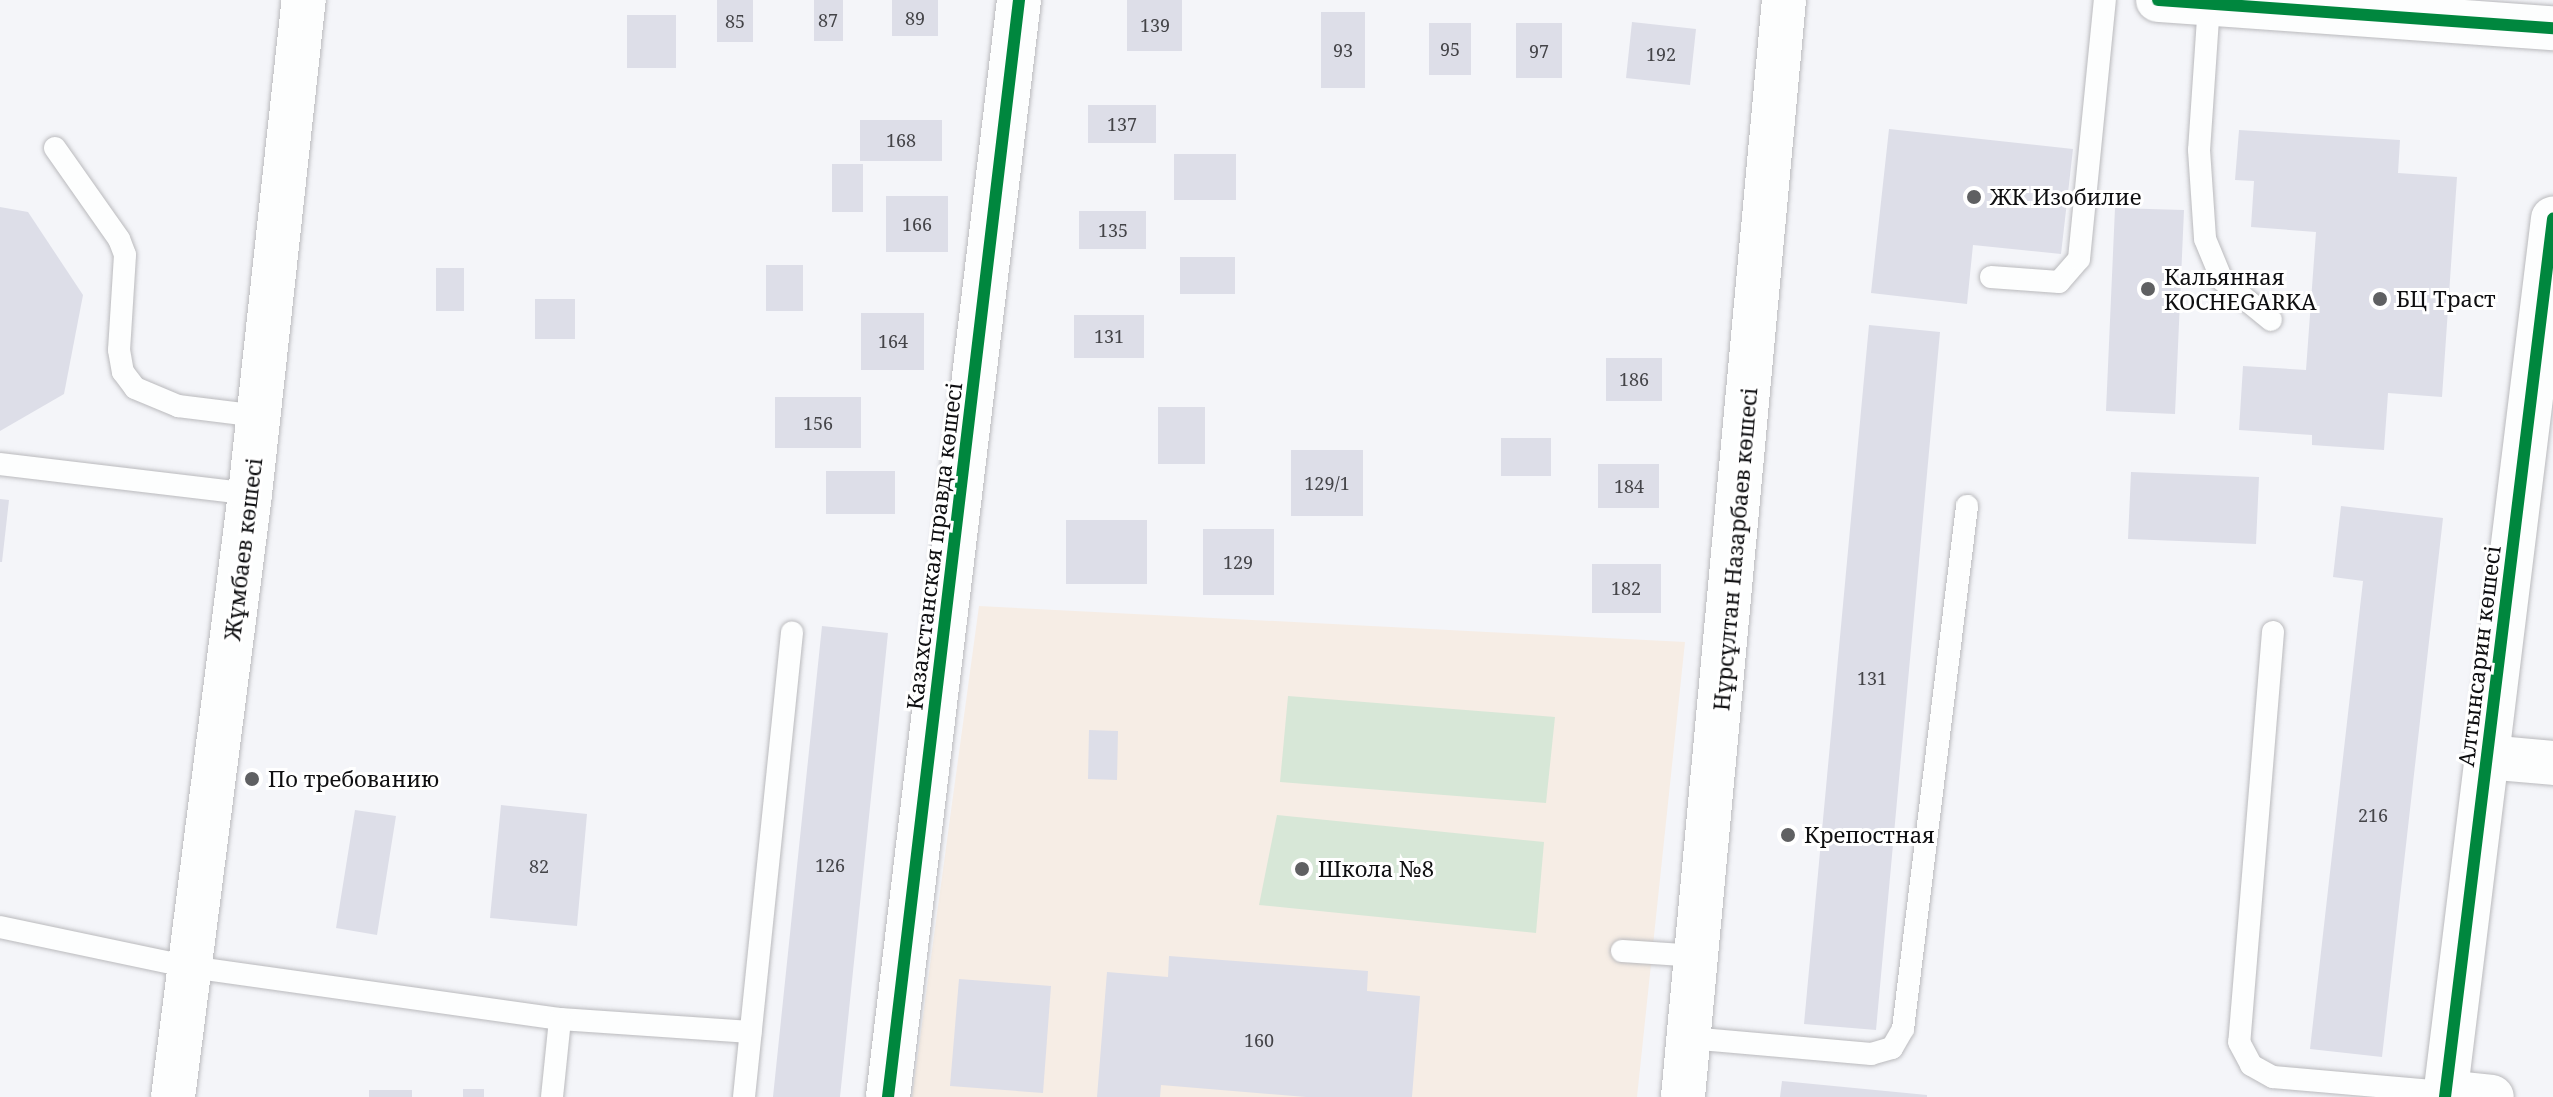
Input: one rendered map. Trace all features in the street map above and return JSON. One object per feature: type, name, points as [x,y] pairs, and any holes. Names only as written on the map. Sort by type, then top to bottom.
[{"type":"street","points":[[281,0],[297,60]]},
{"type":"street","name":"Жұмбаев көшесі","points":[[173,1097],[250,494],[304,0]]},
{"type":"street","points":[[297,60],[322,0]]},
{"type":"street","name":"Казахстанская правда көшесі","points":[[888,1097],[1019,0]]},
{"type":"street","name":"Нұрсұлтан Назарбаев көшесі","points":[[1683,1097],[1784,0]]},
{"type":"street","points":[[2158,0],[2553,28]]},
{"type":"street","name":"Алтынсарин көшесі","points":[[2445,1094],[2553,219]]},
{"type":"street","points":[[2486,757],[2553,763]]},
{"type":"street","points":[[2445,1094],[2492,1097]]},
{"type":"lane","points":[[1991,277],[2059,282],[2079,259],[2105,0]]},
{"type":"lane","points":[[2209,4],[2199,150],[2205,239],[2222,280],[2271,320]]},
{"type":"lane","points":[[55,148],[125,255],[119,350],[123,372],[135,388],[178,406],[258,416]]},
{"type":"lane","points":[[0,464],[250,494]]},
{"type":"lane","points":[[1689,1038],[1871,1054],[1892,1048],[1903,1029],[1967,506]]},
{"type":"lane","points":[[744,1097],[792,632]]},
{"type":"lane","points":[[2273,632],[2239,1042],[2251,1065],[2273,1077],[2445,1094]]},
{"type":"lane","points":[[0,927],[190,967],[560,1019],[751,1032]]},
{"type":"lane","points":[[1622,951],[1698,956]]},
{"type":"lane","points":[[552,1097],[560,1019]]},
{"type":"shaded area","name":"Школа №8","points":[[979,606],[1685,642],[1637,1097],[912,1097]]},
{"type":"green space","points":[[1288,696],[1555,717],[1546,803],[1280,782]]},
{"type":"green space","points":[[1277,815],[1544,842],[1536,933],[1259,905]]},
{"type":"building","points":[[717,0],[753,0],[753,42],[717,42]]},
{"type":"building","points":[[814,0],[843,0],[843,41],[814,41]]},
{"type":"building","points":[[892,0],[938,0],[938,36],[892,36]]},
{"type":"building","points":[[1127,0],[1182,0],[1182,51],[1127,51]]},
{"type":"building","points":[[1321,12],[1365,12],[1365,88],[1321,88]]},
{"type":"building","points":[[627,15],[676,15],[676,68],[627,68]]},
{"type":"building","points":[[1632,22],[1696,29],[1690,85],[1626,78]]},
{"type":"building","points":[[1429,23],[1471,23],[1471,75],[1429,75]]},
{"type":"building","points":[[1516,23],[1562,23],[1562,78],[1516,78]]},
{"type":"building","points":[[1088,105],[1156,105],[1156,143],[1088,143]]},
{"type":"building","points":[[860,120],[942,120],[942,161],[860,161]]},
{"type":"building","name":"ЖК Изобилие","points":[[1889,129],[2073,149],[2061,254],[1973,245],[1967,304],[1871,293]]},
{"type":"building","name":"БЦ Траст","points":[[2239,130],[2400,140],[2398,173],[2457,177],[2442,397],[2388,393],[2384,450],[2312,445],[2312,435],[2239,430],[2243,366],[2306,370],[2316,232],[2251,227],[2254,181],[2235,180]]},
{"type":"building","points":[[1174,154],[1236,154],[1236,200],[1174,200]]},
{"type":"building","points":[[832,164],[863,164],[863,212],[832,212]]},
{"type":"building","points":[[886,196],[948,196],[948,252],[886,252]]},
{"type":"building","points":[[0,207],[28,212],[83,295],[64,394],[0,431]]},
{"type":"building","points":[[2115,208],[2184,210],[2175,414],[2106,411]]},
{"type":"building","points":[[1079,211],[1146,211],[1146,249],[1079,249]]},
{"type":"building","points":[[1180,257],[1235,257],[1235,294],[1180,294]]},
{"type":"building","points":[[766,265],[803,265],[803,311],[766,311]]},
{"type":"building","points":[[436,268],[464,268],[464,311],[436,311]]},
{"type":"building","points":[[535,299],[575,299],[575,339],[535,339]]},
{"type":"building","points":[[861,313],[924,313],[924,370],[861,370]]},
{"type":"building","points":[[1074,315],[1144,315],[1144,358],[1074,358]]},
{"type":"building","points":[[1869,325],[1940,332],[1876,1030],[1804,1024]]},
{"type":"building","points":[[1606,358],[1662,358],[1662,401],[1606,401]]},
{"type":"building","points":[[775,397],[861,397],[861,448],[775,448]]},
{"type":"building","points":[[1158,407],[1205,407],[1205,464],[1158,464]]},
{"type":"building","points":[[1501,438],[1551,438],[1551,476],[1501,476]]},
{"type":"building","points":[[1291,450],[1363,450],[1363,516],[1291,516]]},
{"type":"building","points":[[1598,464],[1659,464],[1659,508],[1598,508]]},
{"type":"building","points":[[826,471],[895,471],[895,514],[826,514]]},
{"type":"building","points":[[2131,472],[2259,477],[2256,544],[2128,539]]},
{"type":"building","points":[[0,499],[9,500],[2,562],[0,562]]},
{"type":"building","points":[[2341,506],[2443,518],[2382,1057],[2310,1049],[2363,581],[2333,577]]},
{"type":"building","points":[[1066,520],[1147,520],[1147,584],[1066,584]]},
{"type":"building","points":[[1203,529],[1274,529],[1274,595],[1203,595]]},
{"type":"building","points":[[1592,564],[1661,564],[1661,613],[1592,613]]},
{"type":"building","points":[[822,626],[888,633],[840,1097],[773,1097]]},
{"type":"building","points":[[1089,730],[1118,731],[1117,780],[1088,779]]},
{"type":"building","points":[[501,805],[587,814],[577,926],[490,918]]},
{"type":"building","points":[[355,810],[396,816],[377,935],[336,928]]},
{"type":"building","points":[[1169,956],[1368,971],[1367,991],[1420,996],[1412,1097],[1306,1097],[1161,1085],[1160,1097],[1097,1097],[1107,972],[1168,977]]},
{"type":"building","points":[[959,979],[1051,986],[1043,1093],[950,1086]]},
{"type":"building","points":[[1782,1081],[1927,1095],[1927,1097],[1780,1097]]},
{"type":"building","points":[[463,1089],[484,1089],[484,1097],[463,1097]]},
{"type":"building","points":[[369,1090],[412,1090],[412,1097],[369,1097]]},
{"type":"cycle path","points":[[888,1097],[1019,0]]},
{"type":"cycle path","points":[[2158,0],[2553,28]]},
{"type":"cycle path","points":[[2445,1097],[2553,219]]},
{"type":"place","name":"ЖК Изобилие","points":[[1974,197]]},
{"type":"place","name":"Кальянная KOCHEGARKA","points":[[2148,289]]},
{"type":"place","name":"БЦ Траст","points":[[2380,299]]},
{"type":"place","name":"По требованию","points":[[252,779]]},
{"type":"place","name":"Крепостная","points":[[1788,835]]},
{"type":"place","name":"Школа №8","points":[[1302,869]]}]
